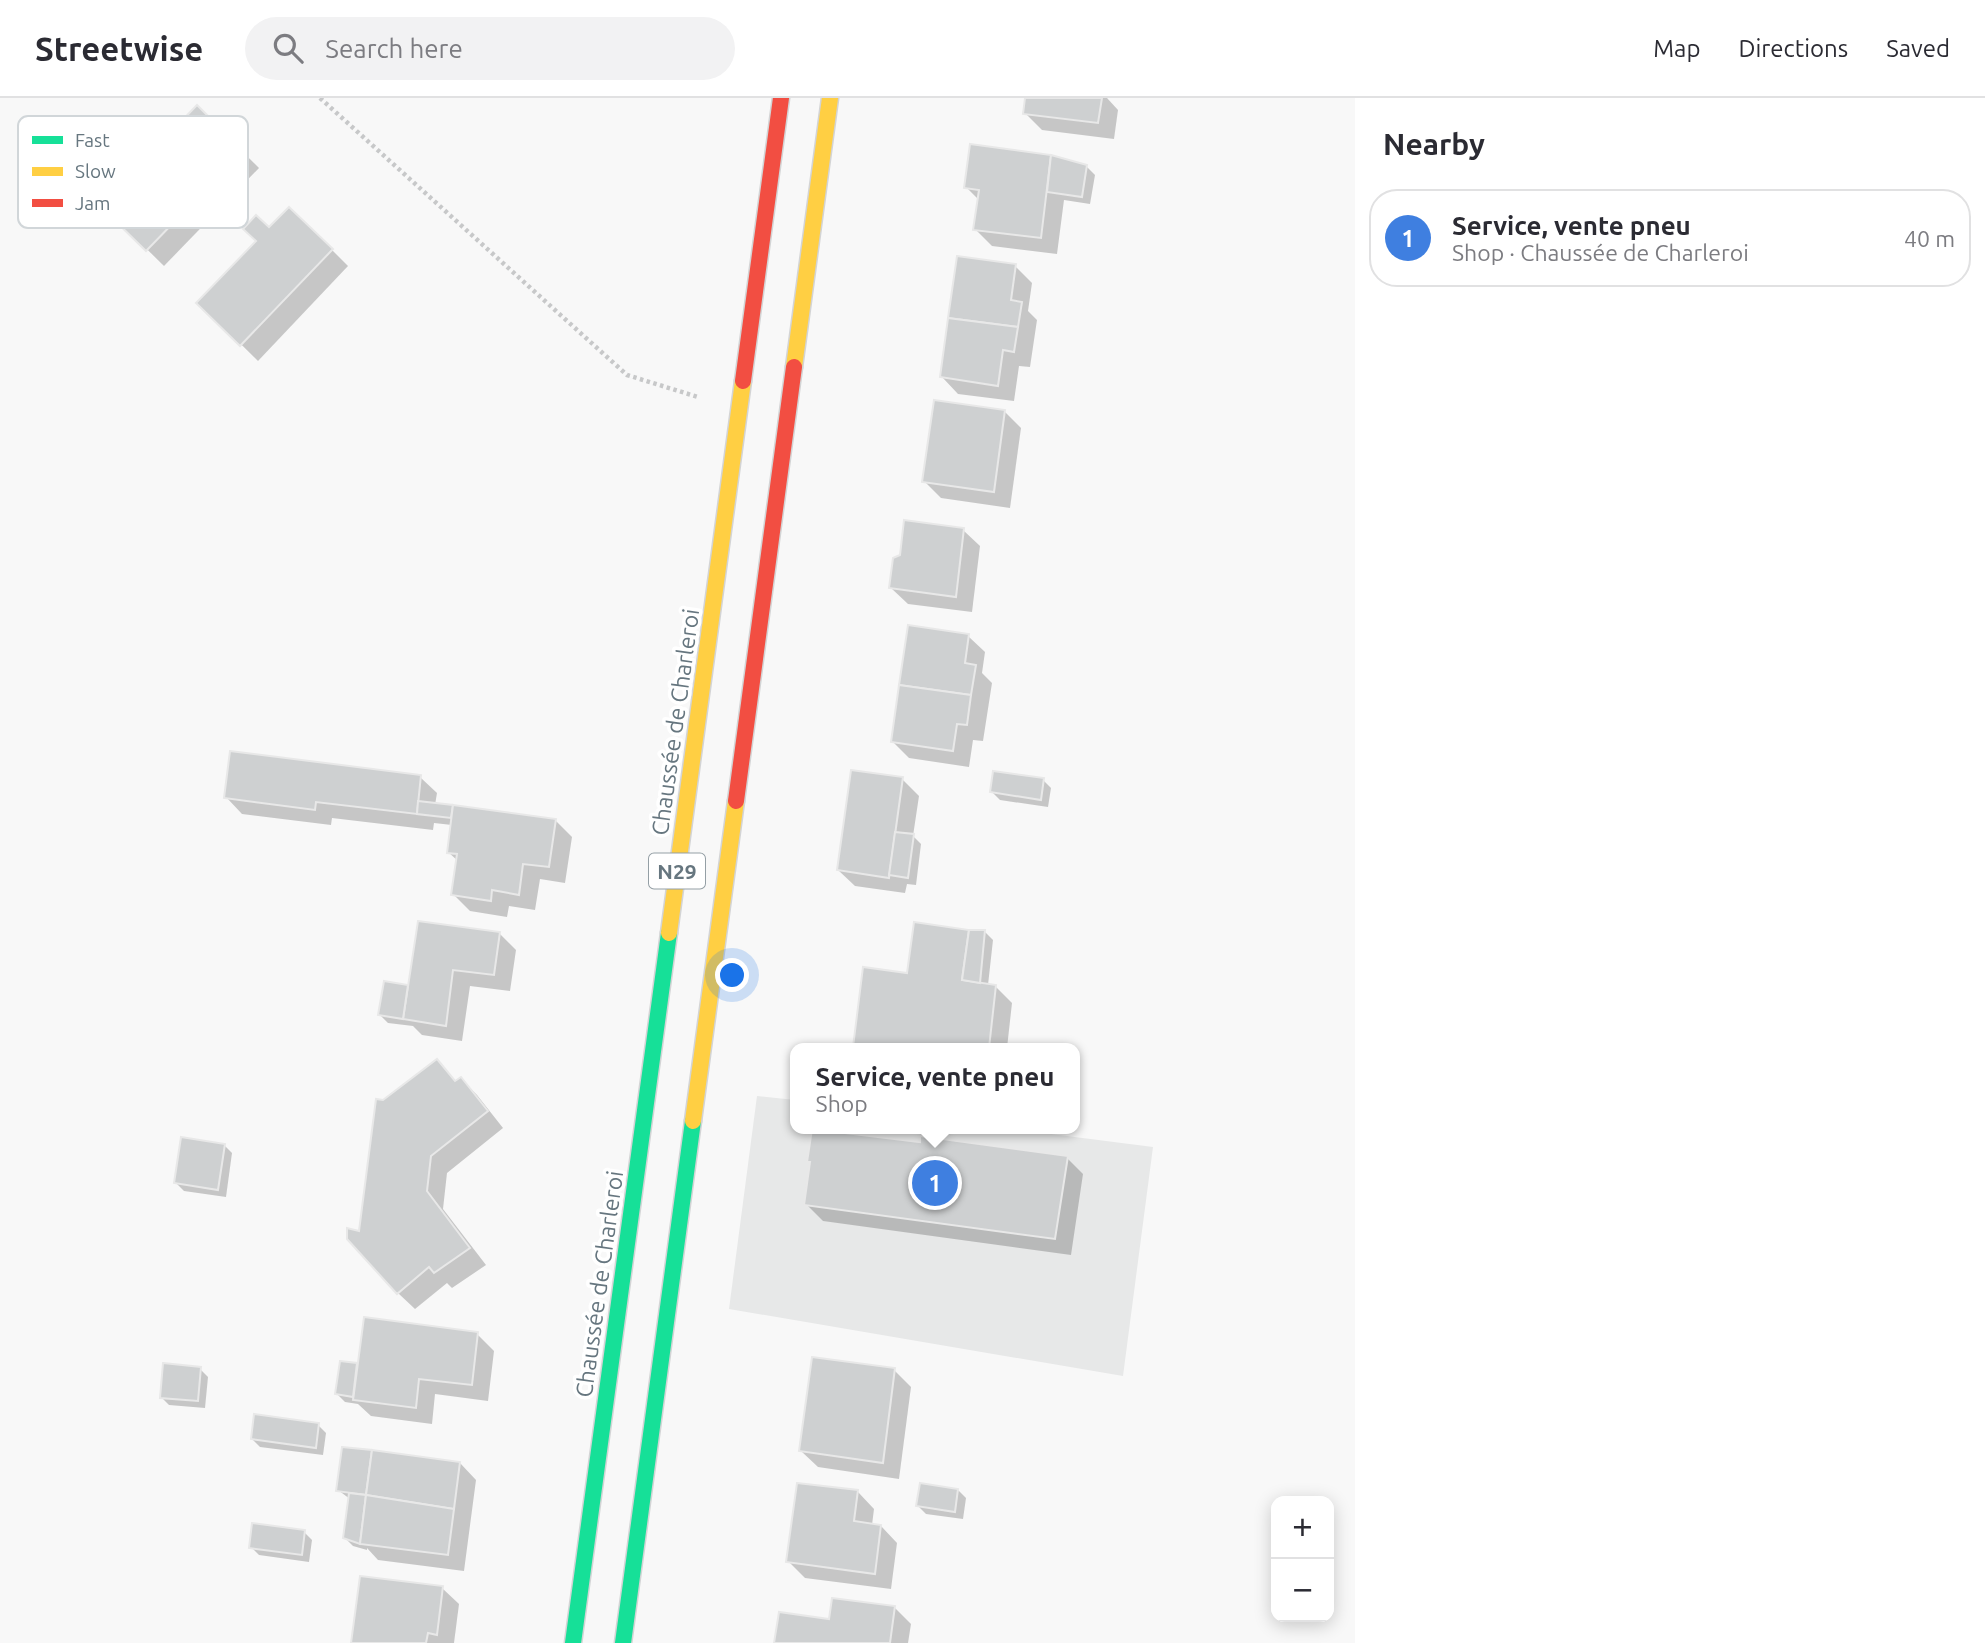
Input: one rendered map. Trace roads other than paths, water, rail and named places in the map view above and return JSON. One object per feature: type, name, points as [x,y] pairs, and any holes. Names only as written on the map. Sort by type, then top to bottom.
[{"type":"main road","name":"Chaussée de Charleroi","points":[[573,1643],[781,98]]},
{"type":"main road","name":"N29","points":[[623,1643],[831,98]]},
{"type":"place","name":"Service, vente pneu","points":[[935,1183]]}]
